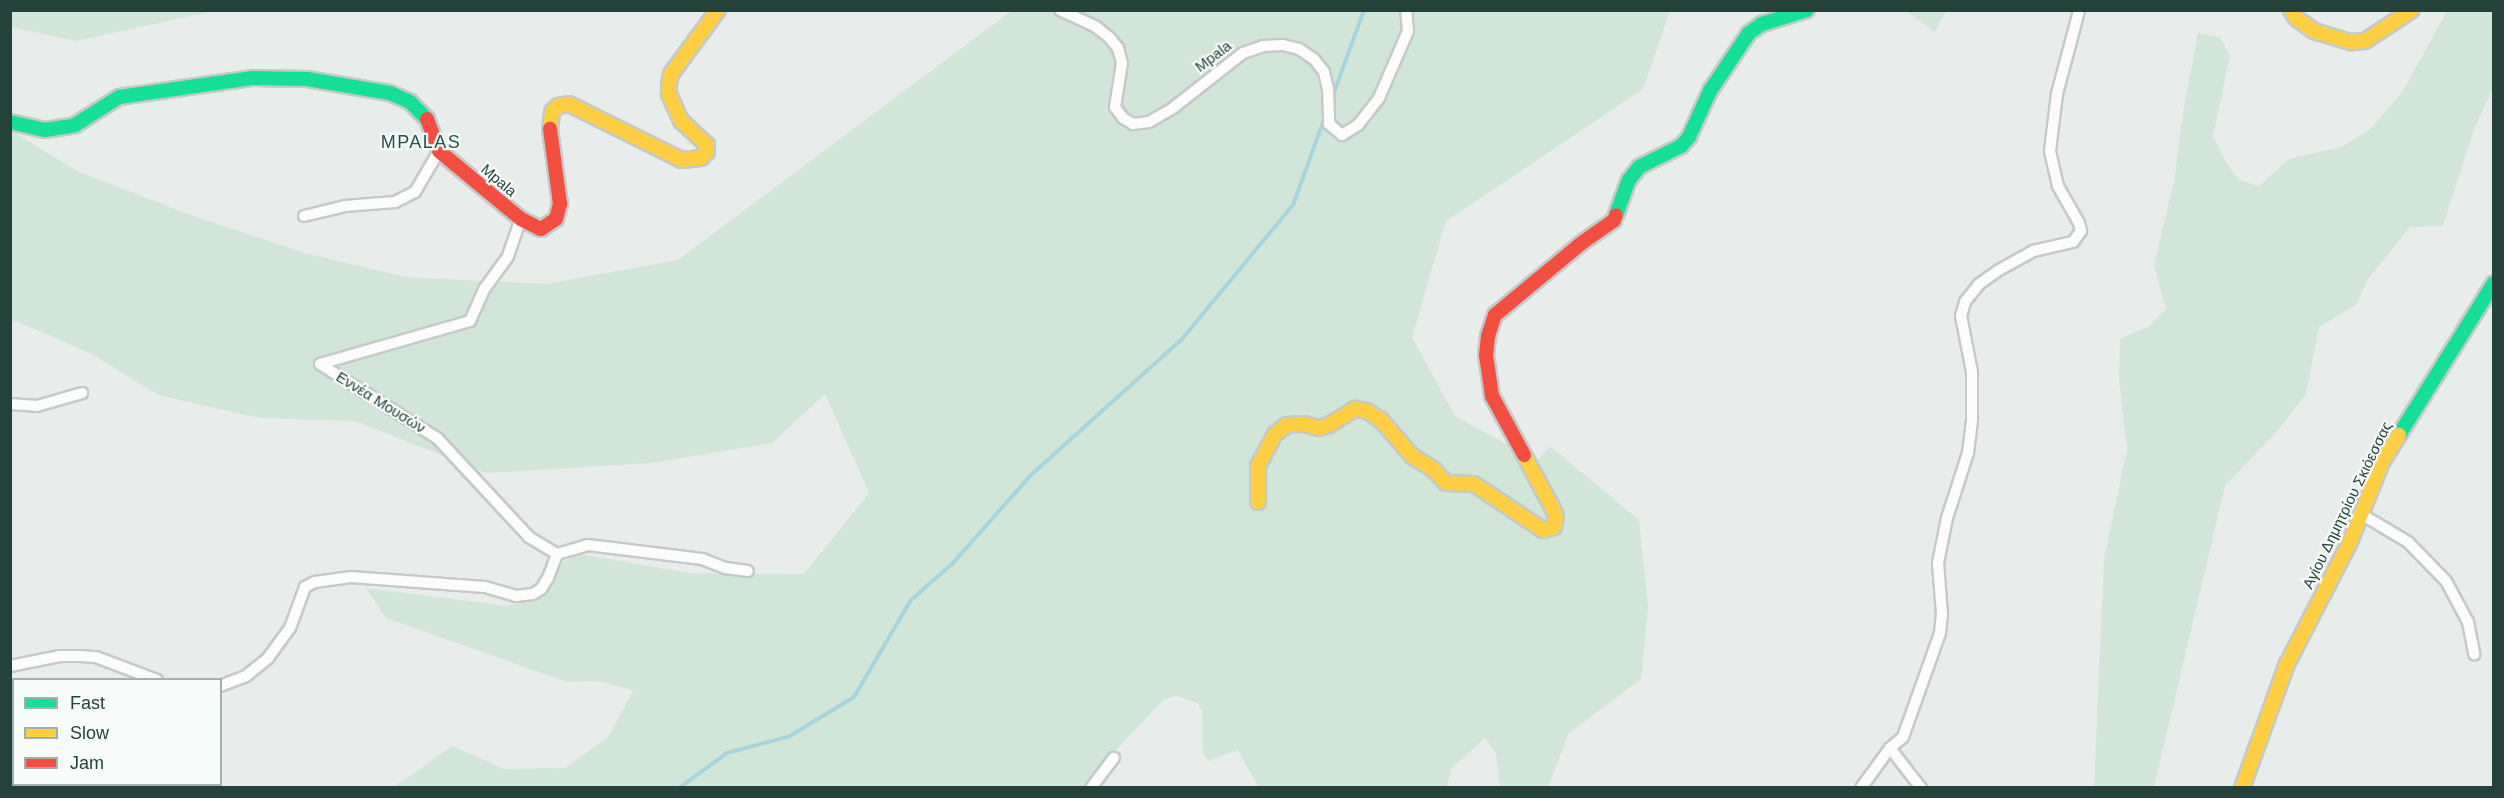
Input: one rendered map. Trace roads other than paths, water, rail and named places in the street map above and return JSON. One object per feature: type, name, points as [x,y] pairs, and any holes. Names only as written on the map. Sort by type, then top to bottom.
[{"type":"street","name":"Mpala","points":[[439,151],[521,219],[541,229],[549,226],[556,219],[560,204],[549,121],[552,112],[558,106],[570,105],[682,160],[701,158],[707,152],[707,145],[681,121],[669,94],[669,85],[671,74],[718,10]]},
{"type":"street","name":"Mpala","points":[[1060,10],[1096,27],[1118,48],[1122,63],[1115,107],[1123,118],[1133,124],[1149,122],[1179,103],[1244,53],[1263,46],[1283,45],[1299,48],[1314,59],[1324,72],[1328,89],[1329,124],[1342,135],[1350,132],[1379,98],[1408,32],[1406,10]]},
{"type":"street","points":[[1258,502],[1258,466],[1275,434],[1287,425],[1304,424],[1318,428],[1329,425],[1355,409],[1367,411],[1381,420],[1412,456],[1434,470],[1446,483],[1474,484],[1543,530],[1554,527],[1556,517],[1553,509],[1492,396],[1486,355],[1488,336],[1495,315],[1583,242],[1614,220],[1629,180],[1639,167],[1681,146],[1689,137],[1710,91],[1749,33],[1762,24],[1807,10]]},
{"type":"street","points":[[2291,10],[2296,18],[2314,31],[2351,42],[2365,41],[2412,10]]},
{"type":"street","points":[[1861,788],[1890,748],[1898,744],[1905,732],[1941,626],[1938,563],[1947,519],[1968,453],[1972,419],[1972,372],[1961,323],[1962,310],[1974,289],[1994,274],[2033,251],[2073,242],[2081,231],[2079,223],[2058,186],[2050,151],[2057,94],[2079,11]]},
{"type":"street","points":[[10,122],[45,130],[75,125],[119,97],[147,91],[252,78],[307,79],[390,93],[410,102],[427,118],[439,151],[415,192],[395,202],[345,206],[304,216]]},
{"type":"street","name":"Εννέα Μουσών","points":[[521,219],[508,256],[485,288],[470,321],[320,364],[437,438],[529,537],[557,554]]},
{"type":"street","name":"Αγίου Δημητρίου Σκιόεσσας","points":[[2242,788],[2287,664],[2350,542],[2389,450],[2493,283]]},
{"type":"street","points":[[10,404],[48,405],[82,393]]},
{"type":"street","points":[[2361,514],[2408,542],[2446,581],[2468,622],[2474,654]]},
{"type":"street","points":[[222,685],[246,676],[268,658],[290,628],[305,587],[315,582],[351,577],[485,587],[516,596],[532,594],[541,589],[557,554],[588,545],[702,559],[726,568],[748,571]]},
{"type":"street","points":[[10,666],[60,656],[96,657],[152,678]]},
{"type":"street","points":[[1890,748],[1921,788]]},
{"type":"street","points":[[1091,788],[1114,758]]},
{"type":"waterway","points":[[1332,98],[1364,10]]},
{"type":"waterway","points":[[679,788],[727,753],[790,736],[854,697],[911,600],[952,564],[1031,475],[1182,339],[1293,205],[1325,117]]},
{"type":"district","name":"MPALAS","points":[[421,142]]}]
